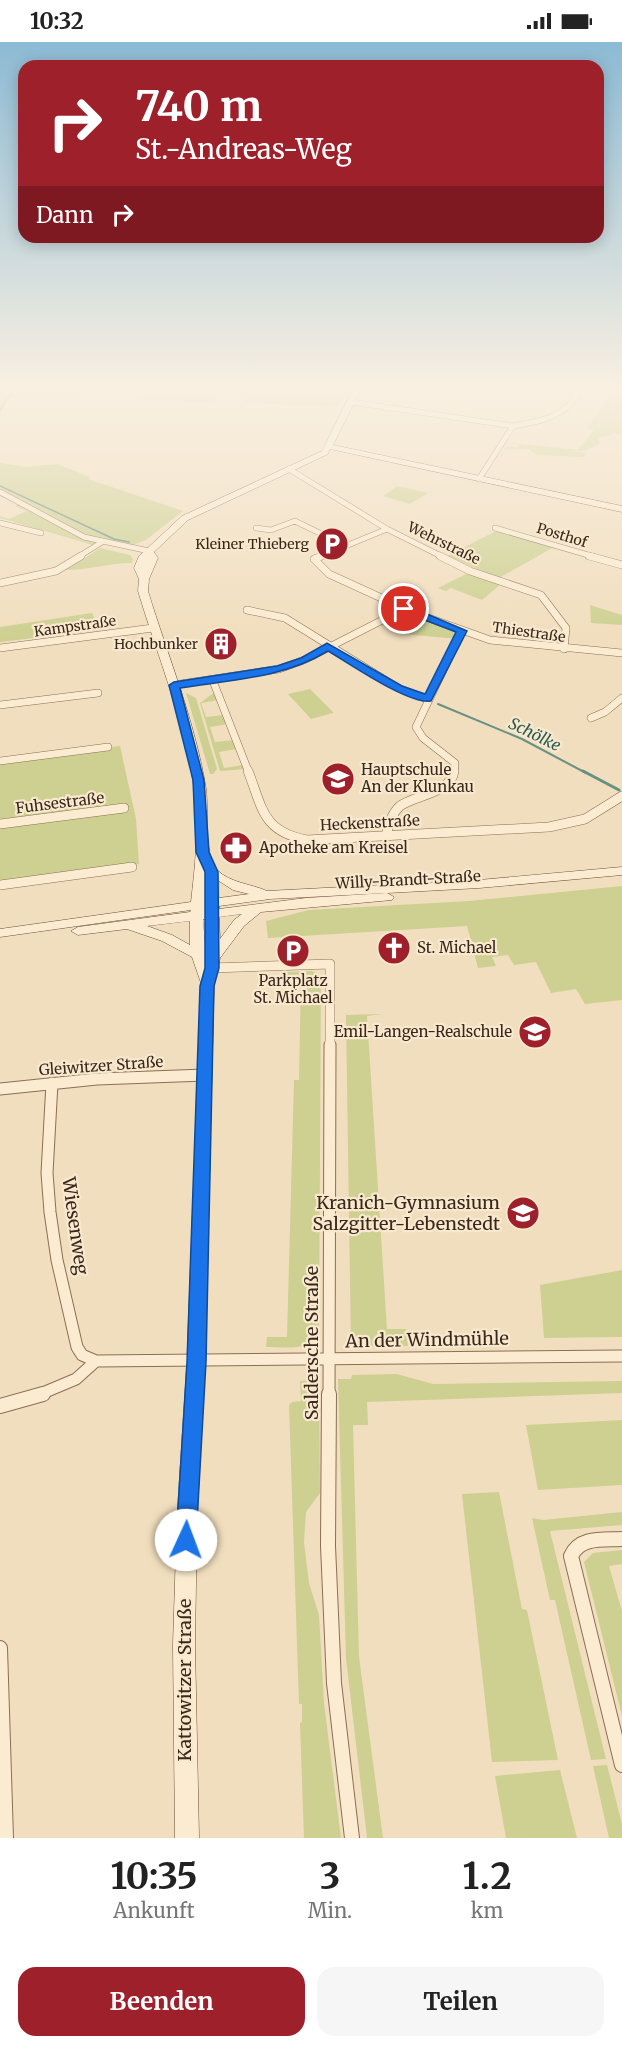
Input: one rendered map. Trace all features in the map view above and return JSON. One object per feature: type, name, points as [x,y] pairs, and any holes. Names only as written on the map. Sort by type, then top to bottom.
[{"type":"street","points":[[0,492],[73,532],[102,542],[151,549],[175,526],[195,512],[285,471]]},
{"type":"street","name":"Wehrstraße","points":[[292,471],[387,529],[470,571],[541,595],[566,628],[564,649]]},
{"type":"street","points":[[441,471],[622,509]]},
{"type":"street","points":[[479,479],[484,471]]},
{"type":"street","points":[[256,528],[271,530],[295,521],[346,546]]},
{"type":"street","points":[[0,523],[41,533]]},
{"type":"street","name":"Posthof","points":[[495,528],[622,565]]},
{"type":"street","name":"Thiestraße","points":[[387,529],[314,559],[329,574],[404,609],[490,640],[622,653]]},
{"type":"street","points":[[0,583],[56,571],[102,542]]},
{"type":"street","name":"Kattowitzer Straße","points":[[151,549],[153,558],[144,579],[143,591],[153,628],[174,685],[198,780],[202,852],[197,911],[208,965]]},
{"type":"street","points":[[0,588],[10,581]]},
{"type":"street","points":[[174,685],[213,681],[279,669],[304,660],[327,646],[404,609]]},
{"type":"street","points":[[247,610],[285,618],[398,688],[428,699]]},
{"type":"street","name":"Kampstraße","points":[[0,648],[153,628]]},
{"type":"street","points":[[386,836],[387,820],[399,805],[444,786],[453,780],[457,773],[455,764],[423,738],[416,727],[462,631]]},
{"type":"street","points":[[459,639],[490,640]]},
{"type":"street","name":"Heckenstraße","points":[[213,681],[265,815],[278,831],[308,840],[549,827],[585,819],[622,796]]},
{"type":"street","points":[[0,705],[98,693]]},
{"type":"street","points":[[591,718],[605,712],[622,699]]},
{"type":"street","points":[[0,761],[108,747]]},
{"type":"street","name":"Fuhsestraße","points":[[0,824],[124,808]]},
{"type":"street","name":"Kattowitzer Straße","points":[[187,1838],[183,1646],[187,1519],[196,1362],[208,965],[213,909],[212,872],[202,852]]},
{"type":"street","points":[[0,885],[132,867]]},
{"type":"street","name":"Willy-Brandt-Straße","points":[[197,911],[270,895],[479,884],[622,871]]},
{"type":"street","points":[[212,872],[238,887],[270,895]]},
{"type":"street","name":"Willy-Brandt-Straße","points":[[213,909],[258,909],[306,902],[489,891],[622,879]]},
{"type":"street","points":[[124,925],[166,938],[208,965],[236,927],[258,909]]},
{"type":"street","points":[[0,939],[124,925],[197,911]]},
{"type":"street","points":[[0,933],[197,911]]},
{"type":"street","name":"Saldersche Straße","points":[[208,965],[330,964],[328,1546],[334,1683],[352,1838]]},
{"type":"street","name":"Gleiwitzer Straße","points":[[0,1089],[52,1083],[205,1075]]},
{"type":"street","name":"Wiesenweg","points":[[52,1083],[47,1173],[57,1260],[77,1347],[82,1355],[96,1361]]},
{"type":"street","name":"An der Windmühle","points":[[196,1362],[622,1356]]},
{"type":"street","points":[[0,1406],[67,1386],[84,1377],[96,1361],[196,1362]]},
{"type":"street","points":[[621,1760],[571,1556],[574,1548],[582,1542],[622,1539]]},
{"type":"street","points":[[0,1648],[6,1838]]},
{"type":"green space","points":[[0,471],[74,471],[90,477],[88,479],[183,511],[146,540],[133,545],[109,541],[93,545],[0,518],[0,516],[9,519],[27,511],[15,506],[19,504],[0,496]]},
{"type":"green space","points":[[397,486],[428,493],[410,504],[383,496]]},
{"type":"green space","points":[[498,530],[554,547],[499,578],[447,556]]},
{"type":"green space","points":[[100,548],[130,555],[133,559],[132,563],[66,570]]},
{"type":"green space","points":[[468,573],[501,584],[482,600],[451,588],[446,591],[438,588]]},
{"type":"green space","points":[[590,605],[622,615],[622,625],[591,623]]},
{"type":"green space","points":[[404,609],[462,631],[459,639],[403,634],[376,623]]},
{"type":"green space","points":[[92,613],[100,630],[0,642],[0,627]]},
{"type":"green space","points":[[310,689],[333,713],[311,719],[288,694]]},
{"type":"green space","points":[[215,692],[219,700],[201,703],[206,717],[224,715],[228,724],[210,727],[215,742],[234,740],[237,749],[219,752],[224,768],[243,765],[245,769],[220,771],[200,703]]},
{"type":"green space","points":[[186,693],[196,698],[217,769],[213,774],[210,774]]},
{"type":"green space","points":[[120,746],[136,819],[139,864],[0,885],[0,761]]},
{"type":"green space","points":[[622,886],[622,1000],[585,1004],[576,989],[551,993],[536,962],[514,965],[508,955],[492,957],[496,966],[478,968],[467,926],[268,938],[266,921],[309,910],[469,901]]},
{"type":"green space","points":[[311,971],[319,974],[321,978],[319,1333],[315,1339],[303,1346],[266,1347],[267,1337],[287,1337],[294,1080],[299,1080],[301,977],[286,976],[286,972]]},
{"type":"green space","points":[[382,1014],[367,1016],[387,1329],[406,1329],[408,1346],[351,1347],[346,1015]]},
{"type":"green space","points":[[622,1270],[622,1337],[544,1338],[540,1285]]},
{"type":"green space","points":[[397,1374],[433,1384],[622,1381],[622,1393],[367,1402],[368,1425],[353,1425],[359,1657],[383,1838],[367,1838],[346,1658],[338,1379],[351,1379],[352,1375]]},
{"type":"green space","points":[[319,1380],[320,1493],[306,1512],[304,1542],[309,1583],[319,1615],[324,1703],[341,1838],[304,1838],[300,1723],[302,1722],[302,1704],[299,1704],[289,1405],[292,1402],[301,1401],[300,1381]]},
{"type":"green space","points":[[622,1420],[622,1485],[538,1490],[526,1425]]},
{"type":"green space","points":[[499,1492],[522,1609],[527,1610],[558,1760],[492,1762],[462,1494]]},
{"type":"green space","points":[[622,1512],[622,1525],[550,1531],[606,1759],[591,1760],[555,1600],[550,1600],[532,1518],[543,1520]]},
{"type":"green space","points":[[622,1550],[622,1564],[609,1566],[622,1611],[622,1716],[584,1562],[593,1553]]},
{"type":"green space","points":[[607,1765],[622,1824],[622,1838],[609,1838],[593,1766]]},
{"type":"green space","points":[[560,1770],[577,1838],[506,1838],[495,1776]]},
{"type":"waterway","name":"Schölke","points":[[0,486],[114,539],[129,542]]},
{"type":"waterway","name":"Schölke","points":[[438,704],[522,739],[586,773]]},
{"type":"waterway","name":"Schölke","points":[[583,771],[619,790]]},
{"type":"place","name":"Kleiner Thieberg","points":[[332,544]]},
{"type":"place","name":"Hochbunker","points":[[221,644]]},
{"type":"place","name":"Hauptschule An der Klunkau","points":[[338,779]]},
{"type":"place","name":"Apotheke am Kreisel","points":[[236,848]]},
{"type":"place","name":"St. Michael","points":[[394,948]]},
{"type":"place","name":"Parkplatz St. Michael","points":[[293,951]]},
{"type":"place","name":"Emil-Langen-Realschule","points":[[535,1032]]},
{"type":"place","name":"Kranich-Gymnasium Salzgitter-Lebenstedt","points":[[523,1213]]},
{"type":"route","points":[[186,1540],[196,1362],[207,982],[213,957],[213,914],[212,872],[202,852],[202,816],[198,780],[174,685],[213,681],[279,669],[304,660],[327,646],[398,688],[428,699],[462,631],[404,609]]}]
